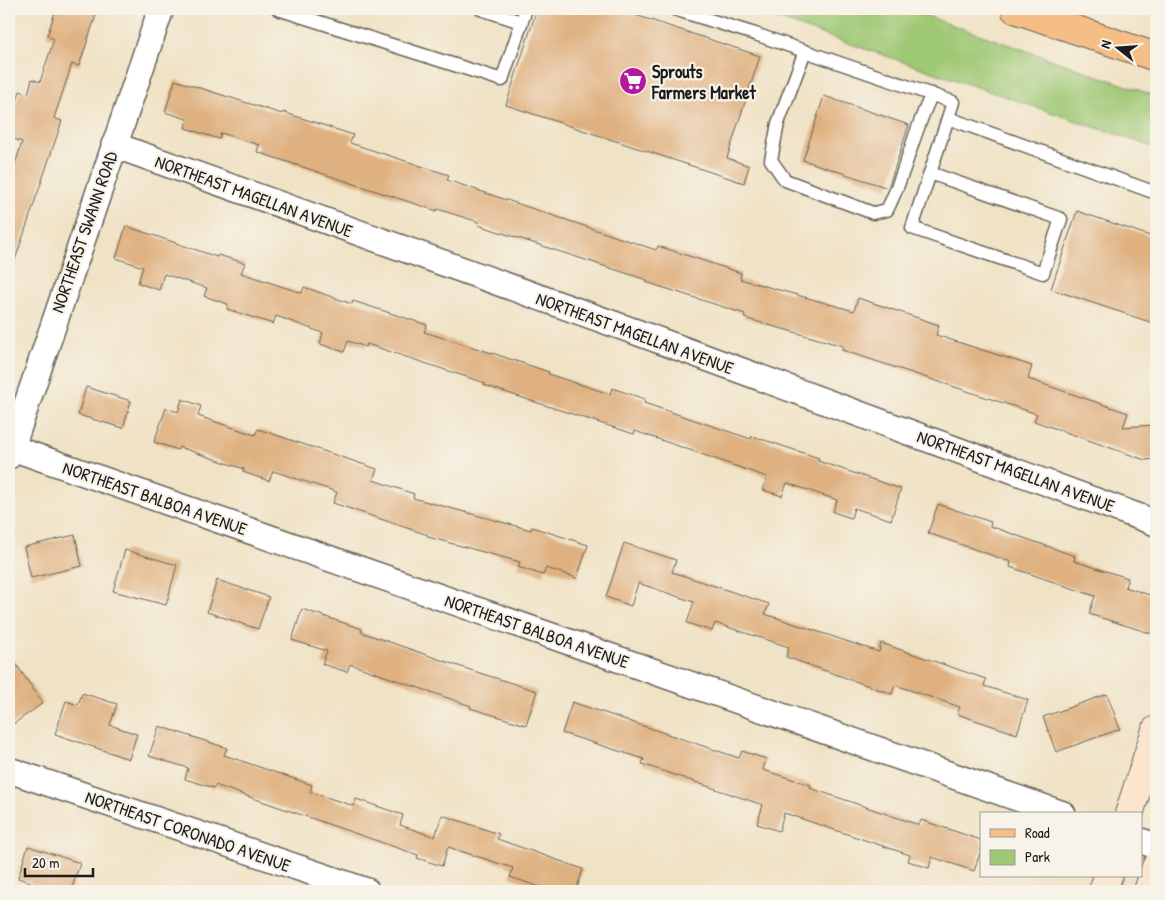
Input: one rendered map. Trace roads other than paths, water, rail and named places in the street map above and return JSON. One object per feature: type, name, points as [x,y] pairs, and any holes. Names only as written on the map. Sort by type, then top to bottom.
[{"type":"main road","points":[[1015,9],[1156,57]]},
{"type":"main road","points":[[1130,812],[1156,730]]},
{"type":"main road","points":[[1148,891],[1156,867]]},
{"type":"main road","points":[[1103,891],[1107,878]]},
{"type":"street","name":"NORTHEAST SWANN ROAD","points":[[10,452],[161,9]]},
{"type":"street","name":"NORTHEAST MAGELLAN AVENUE","points":[[114,145],[636,332],[1156,523]]},
{"type":"street","name":"NORTHEAST BALBOA AVENUE","points":[[10,452],[1057,812]]},
{"type":"street","name":"NORTHEAST CORONADO AVENUE","points":[[9,770],[368,891]]},
{"type":"street","points":[[1142,841],[1156,846]]},
{"type":"lane","points":[[278,9],[502,80],[526,9]]},
{"type":"lane","points":[[481,9],[521,22]]},
{"type":"lane","points":[[674,9],[805,51],[953,102],[912,228],[1043,273],[1061,219],[930,173]]},
{"type":"lane","points":[[805,51],[778,123],[771,160],[784,180],[873,213],[887,210],[895,194],[924,111],[932,94]]},
{"type":"lane","points":[[948,118],[1156,193]]},
{"type":"place","name":"Sprouts Farmers Market","points":[[633,81]]}]
